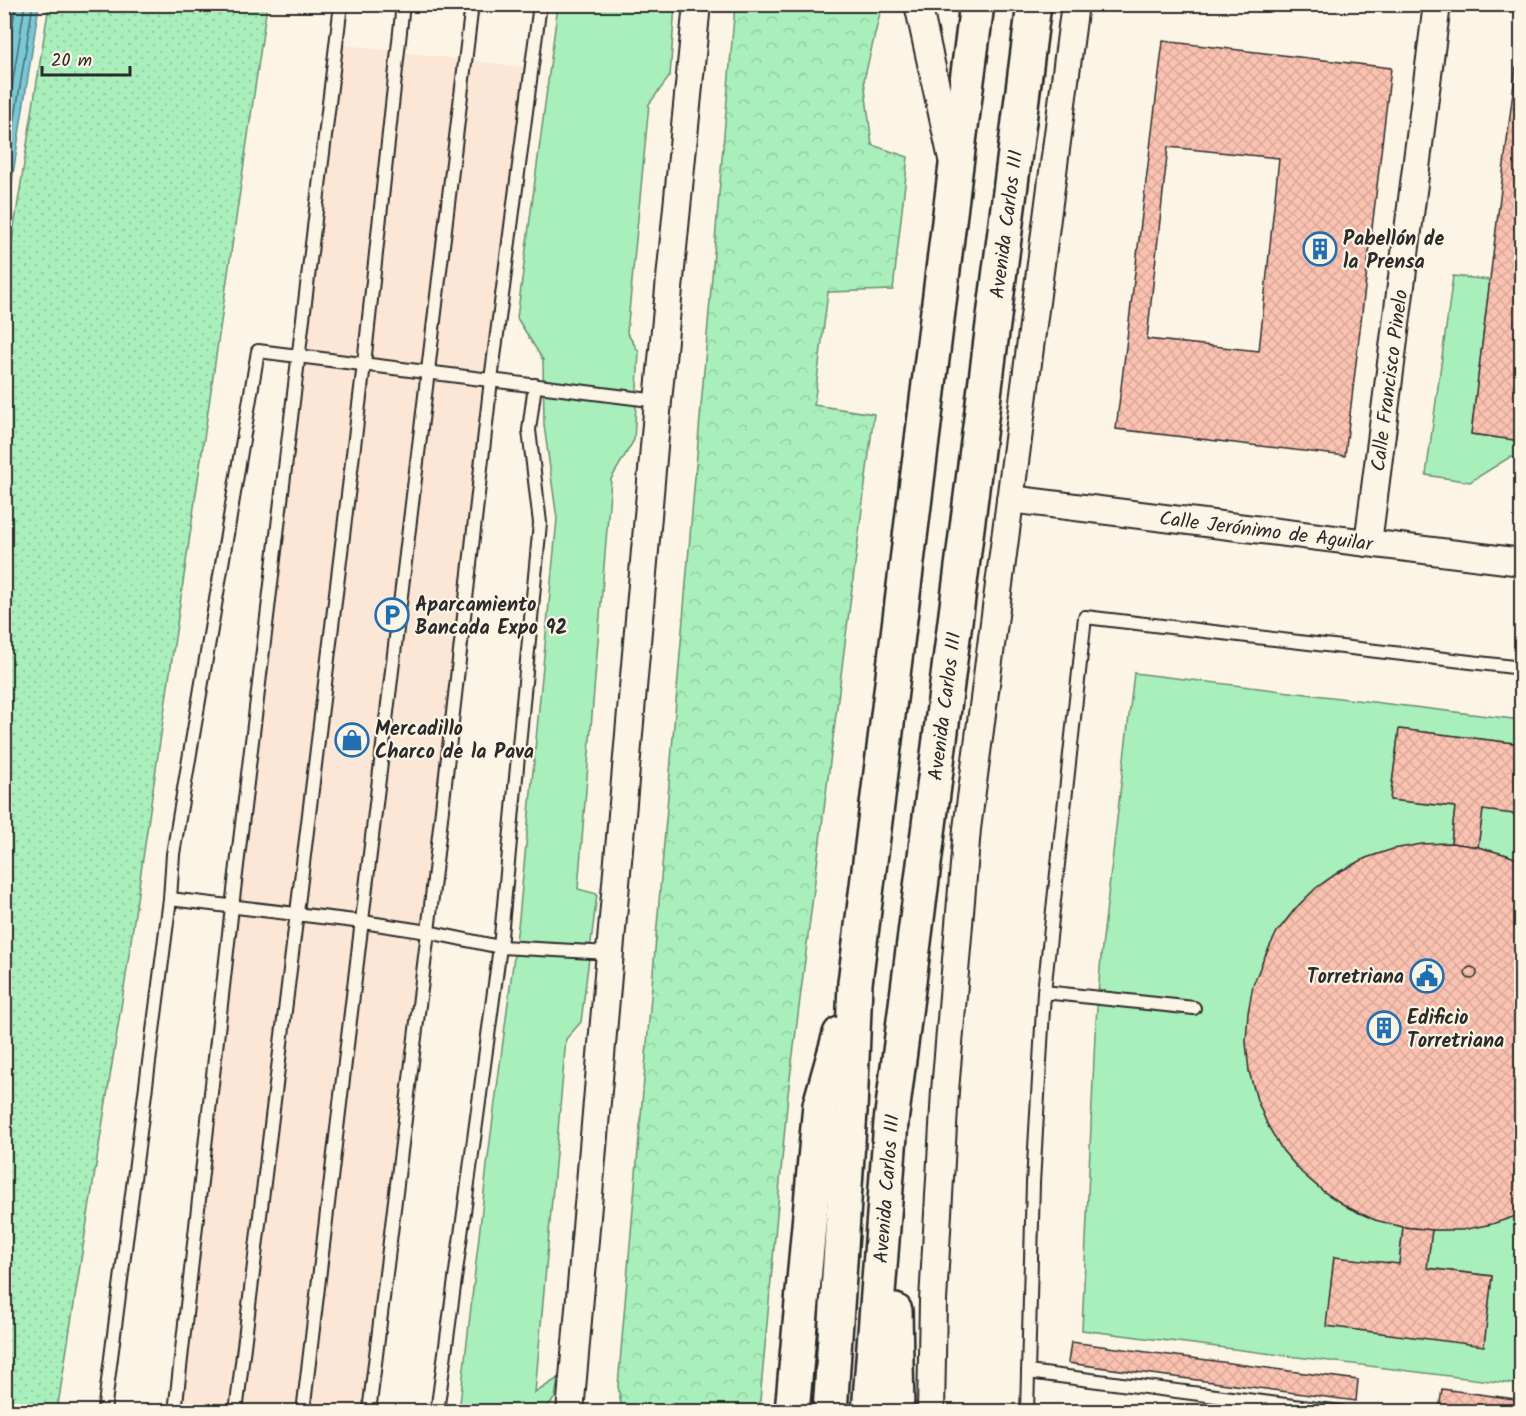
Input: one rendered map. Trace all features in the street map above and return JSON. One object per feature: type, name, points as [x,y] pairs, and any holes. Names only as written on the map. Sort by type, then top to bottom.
[{"type":"main road","name":"Avenida Carlos III","points":[[830,1412],[850,1111],[855,983],[977,4]]},
{"type":"main road","name":"Avenida Carlos III","points":[[869,1412],[891,1122],[1034,4]]},
{"type":"main road","points":[[792,1412],[820,1106],[855,983]]},
{"type":"main road","points":[[891,1122],[897,1412]]},
{"type":"street","points":[[570,1412],[658,401],[697,4]]},
{"type":"street","points":[[918,4],[955,173]]},
{"type":"street","points":[[931,1412],[933,1300],[945,1091],[966,841],[1074,4]]},
{"type":"street","name":"Calle Francisco Pinelo","points":[[1368,543],[1437,4]]},
{"type":"street","name":"Calle Jerónimo de Aguilar","points":[[1010,499],[1521,562]]},
{"type":"lane","points":[[174,1412],[232,907],[341,4]]},
{"type":"lane","points":[[236,1412],[364,364],[403,4]]},
{"type":"lane","points":[[303,1412],[472,4]]},
{"type":"lane","points":[[369,1412],[428,932],[491,380],[540,4]]},
{"type":"lane","points":[[104,1412],[170,899],[173,854],[258,351],[658,401]]},
{"type":"lane","points":[[437,1412],[500,947],[540,523],[529,430],[535,386]]},
{"type":"lane","points":[[1027,1412],[1033,1184],[1044,992],[1085,617],[1521,668]]},
{"type":"lane","points":[[170,899],[363,922],[428,932],[500,947],[610,953]]},
{"type":"lane","points":[[1044,992],[1194,1008]]},
{"type":"lane","points":[[1028,1372],[1341,1412]]},
{"type":"shaded area","name":"Mercadillo Charco de la Pava","points":[[337,44],[532,68],[369,1411],[175,1412]]},
{"type":"green space","points":[[49,5],[267,5],[125,982],[57,1411],[5,1412],[4,291]]},
{"type":"green space","points":[[558,5],[675,5],[670,76],[649,104],[627,333],[639,352],[634,440],[611,479],[578,889],[597,894],[581,1022],[566,1039],[535,1393],[558,1378],[555,1398],[543,1411],[459,1412],[488,1157],[519,918],[557,519],[544,425],[543,360],[517,318]]},
{"type":"green space","points":[[735,5],[882,5],[864,80],[872,145],[908,157],[893,290],[828,292],[814,405],[874,414],[788,1094],[759,1411],[622,1411],[618,1386]]},
{"type":"green space","points":[[1453,276],[1490,280],[1471,434],[1521,441],[1521,458],[1510,457],[1470,482],[1426,475]]},
{"type":"green space","points":[[1134,673],[1521,720],[1521,744],[1399,729],[1390,799],[1455,807],[1451,843],[1408,847],[1367,858],[1324,882],[1299,905],[1271,945],[1256,981],[1248,1018],[1248,1055],[1255,1092],[1268,1126],[1289,1157],[1315,1185],[1348,1207],[1403,1227],[1399,1264],[1334,1257],[1327,1325],[1484,1345],[1492,1276],[1427,1268],[1432,1230],[1477,1226],[1521,1214],[1521,1385],[1082,1330],[1095,1035],[1101,956]]},
{"type":"green space","points":[[1483,810],[1521,815],[1521,861],[1478,847]]},
{"type":"water","points":[[4,5],[39,5],[5,226]]},
{"type":"building","name":"Pabellón de la Prensa","points":[[1163,41],[1391,68],[1345,456],[1116,429]],"holes":[[[1168,147],[1279,158],[1259,351],[1147,339]]]},
{"type":"building","points":[[1516,67],[1522,67],[1522,441],[1471,434]]},
{"type":"building","points":[[1399,729],[1522,744],[1522,815],[1483,810],[1478,847],[1451,843],[1455,807],[1390,800]]},
{"type":"building","name":"Edificio Torretriana","points":[[1451,843],[1478,847],[1522,861],[1522,1214],[1492,1224],[1462,1230],[1432,1230],[1403,1227],[1375,1220],[1349,1208],[1324,1192],[1302,1173],[1283,1151],[1268,1126],[1257,1100],[1249,1071],[1246,1042],[1253,985],[1264,958],[1277,932],[1316,888],[1339,872],[1366,858],[1393,849],[1422,844]]},
{"type":"building","points":[[1428,963],[1433,965],[1435,970],[1433,975],[1428,977],[1423,975],[1421,970],[1423,965]]},
{"type":"building","points":[[1473,967],[1477,973],[1473,979],[1469,979],[1465,971]]},
{"type":"building","points":[[1403,1227],[1432,1230],[1427,1268],[1492,1276],[1484,1346],[1326,1326],[1334,1257],[1399,1264]]},
{"type":"building","points":[[1071,1342],[1358,1380],[1356,1401],[1068,1363]]},
{"type":"building","points":[[1442,1389],[1522,1400],[1522,1412],[1439,1411]]},
{"type":"place","name":"Pabellón de la Prensa","points":[[1320,249]]},
{"type":"place","name":"Aparcamiento Bancada Expo 92","points":[[392,615]]},
{"type":"place","name":"Mercadillo Charco de la Pava","points":[[352,740]]},
{"type":"place","name":"Torretriana","points":[[1427,976]]},
{"type":"place","name":"Edificio Torretriana","points":[[1384,1028]]}]
